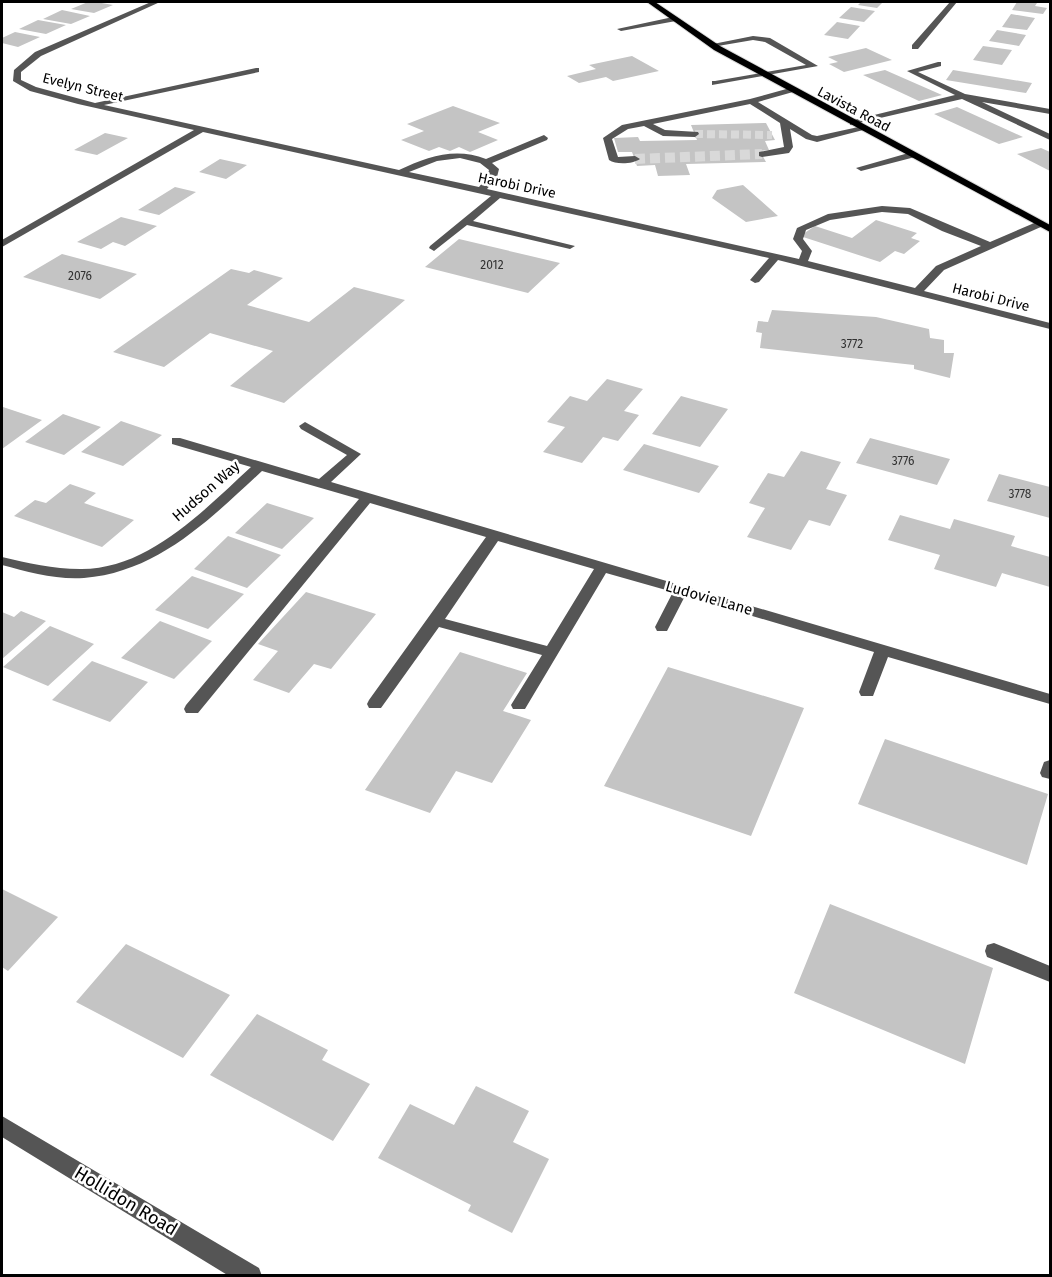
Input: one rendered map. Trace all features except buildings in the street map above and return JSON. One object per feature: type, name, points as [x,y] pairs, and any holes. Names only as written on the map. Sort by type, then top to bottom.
[{"type":"main road","name":"Lavista Road","points":[[651,2],[673,20],[712,45],[790,90],[1050,230]]},
{"type":"street","name":"Evelyn Street","points":[[156,2],[38,54],[24,63],[17,72],[17,81],[23,85],[93,104],[201,129]]},
{"type":"street","points":[[598,2],[607,2]]},
{"type":"street","points":[[915,47],[953,2]]},
{"type":"street","points":[[621,29],[673,20]]},
{"type":"street","points":[[712,45],[753,38],[767,40],[814,66],[716,83]]},
{"type":"street","points":[[938,64],[911,71],[1050,137]]},
{"type":"street","points":[[93,104],[255,70]]},
{"type":"street","points":[[634,159],[614,160],[607,138],[626,127],[645,122],[751,101],[790,90]]},
{"type":"street","points":[[853,123],[963,96],[1050,111]]},
{"type":"street","points":[[751,101],[808,137],[818,139],[863,129]]},
{"type":"street","points":[[645,122],[663,133],[695,134]]},
{"type":"street","points":[[762,154],[786,151],[789,147],[781,135],[784,122]]},
{"type":"street","points":[[2,244],[201,129]]},
{"type":"street","name":"Harobi Drive","points":[[201,129],[776,256],[1050,326]]},
{"type":"street","points":[[487,162],[544,138]]},
{"type":"street","points":[[861,168],[912,155]]},
{"type":"street","points":[[400,173],[439,156],[478,158],[487,162],[494,169],[492,177],[481,191]]},
{"type":"street","points":[[434,248],[498,195]]},
{"type":"street","points":[[802,263],[807,251],[798,239],[802,228],[828,218],[882,209],[910,211],[946,229],[988,245]]},
{"type":"street","points":[[466,222],[570,246]]},
{"type":"street","points":[[917,292],[940,268],[1039,224]]},
{"type":"street","points":[[755,280],[776,256]]},
{"type":"street","points":[[304,426],[355,454],[321,484]]},
{"type":"street","name":"Hudson Way","points":[[176,441],[367,498]]},
{"type":"street","name":"Hudson Way","points":[[2,561],[23,568],[65,574],[96,574],[147,558],[193,528],[260,466]]},
{"type":"street","points":[[192,709],[367,498]]},
{"type":"street","name":"Ludovie Lane","points":[[367,498],[1050,699]]},
{"type":"street","points":[[375,704],[495,535]]},
{"type":"street","points":[[519,705],[602,567]]},
{"type":"street","points":[[662,627],[681,590]]},
{"type":"street","points":[[436,621],[551,652]]},
{"type":"street","points":[[867,692],[883,650]]},
{"type":"street","points":[[994,951],[1050,974]]},
{"type":"street","name":"Hollidon Road","points":[[2,1126],[251,1275]]},
{"type":"tunnel","points":[[695,134],[772,135]]},
{"type":"tunnel","points":[[635,159],[762,154]]}]
